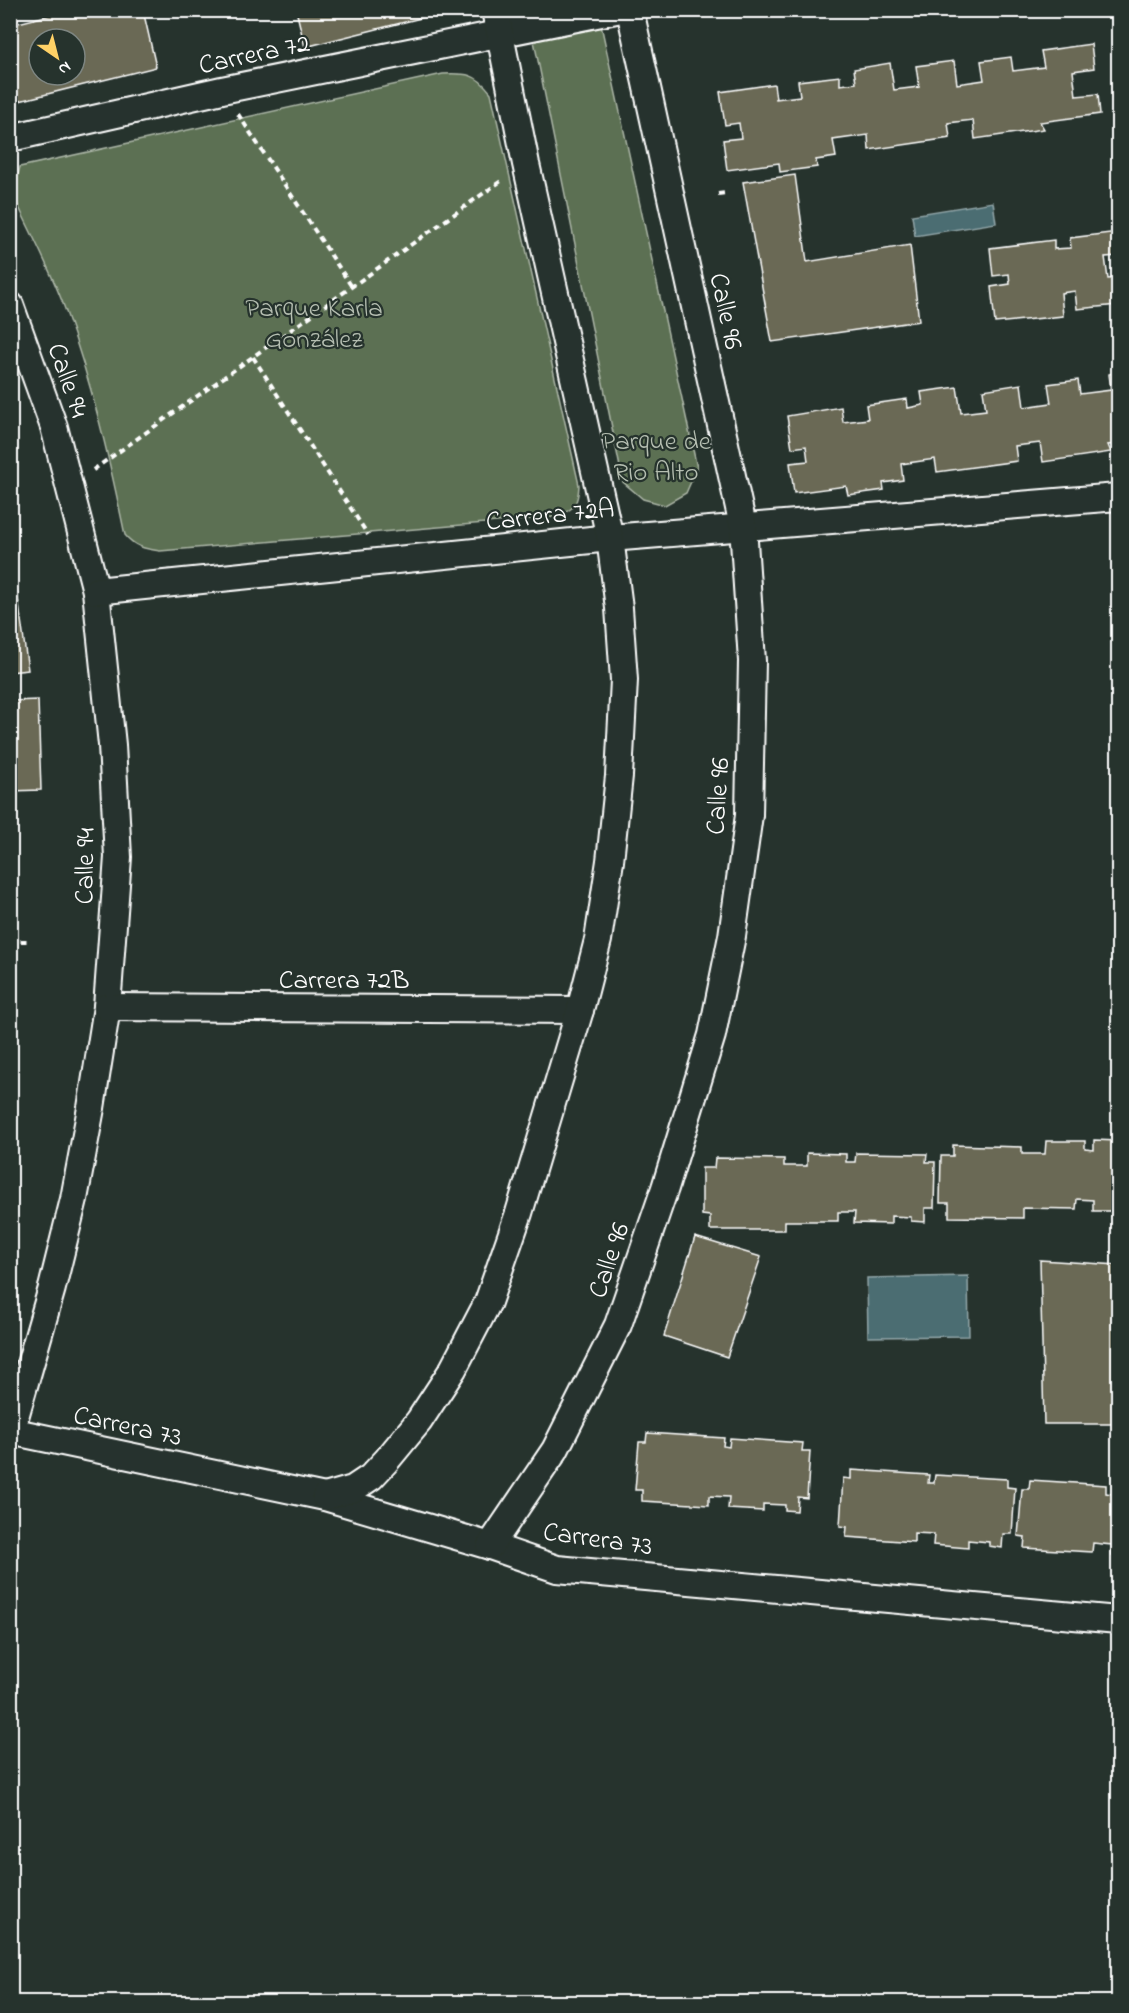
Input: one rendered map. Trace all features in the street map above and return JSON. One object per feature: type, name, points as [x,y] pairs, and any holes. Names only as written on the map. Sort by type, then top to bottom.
[{"type":"street","name":"Carrera 72","points":[[10,138],[222,90],[497,22],[616,10]]},
{"type":"street","name":"Calle 96","points":[[490,1546],[555,1449],[618,1325],[665,1188],[712,1035],[732,936],[749,815],[752,661],[743,526],[630,10]]},
{"type":"street","points":[[325,1497],[353,1489],[371,1478],[386,1461],[419,1420],[453,1369],[488,1302],[519,1213],[580,1010],[598,940],[610,861],[619,776],[624,680],[619,608],[610,538],[526,164],[497,22]]},
{"type":"street","name":"Calle 94","points":[[10,305],[54,427],[96,591],[112,745],[118,857],[107,1007],[91,1108],[74,1199],[52,1288],[11,1431]]},
{"type":"street","name":"Carrera 72A","points":[[96,591],[610,538],[1119,497]]},
{"type":"street","name":"Carrera 72B","points":[[107,1007],[580,1010]]},
{"type":"street","name":"Carrera 73","points":[[11,1431],[325,1497],[490,1546],[558,1569],[1119,1620]]},
{"type":"path","points":[[222,90],[352,286]]},
{"type":"path","points":[[69,486],[526,164]]},
{"type":"path","points":[[718,194],[728,193]]},
{"type":"path","points":[[253,357],[385,561]]},
{"type":"path","points":[[10,941],[29,941]]},
{"type":"green space","name":"Parque de Rio Alto","points":[[528,11],[598,11],[697,468],[686,493],[665,505],[643,499],[623,482]]},
{"type":"green space","name":"Parque Karla González","points":[[443,74],[470,76],[480,81],[491,93],[579,485],[578,497],[574,506],[555,517],[160,551],[137,545],[125,535],[99,421],[75,337],[54,282],[16,201],[15,185],[20,167]]},
{"type":"water","points":[[993,202],[996,223],[915,236],[912,215]]},
{"type":"water","points":[[968,1276],[969,1336],[868,1337],[867,1278]]},
{"type":"building","points":[[70,10],[143,10],[156,67],[87,84],[87,27],[27,27],[27,87],[75,87],[15,102],[10,84],[10,25]]},
{"type":"building","points":[[296,10],[449,10],[449,11],[305,47]]},
{"type":"building","points":[[1091,44],[1094,68],[1073,71],[1076,96],[1098,94],[1100,114],[1040,122],[1044,129],[975,139],[973,120],[948,123],[950,138],[869,150],[868,135],[833,140],[836,157],[816,160],[817,167],[780,172],[779,163],[727,170],[723,140],[741,138],[739,123],[725,125],[720,92],[774,84],[776,99],[800,96],[798,81],[840,76],[840,85],[856,83],[854,69],[890,63],[894,90],[919,87],[916,66],[954,61],[957,84],[984,80],[981,61],[1011,57],[1013,71],[1044,67],[1041,51]]},
{"type":"building","points":[[795,175],[807,262],[910,245],[919,321],[772,342],[743,182]]},
{"type":"building","points":[[1118,232],[1118,256],[1105,257],[1108,279],[1118,278],[1118,305],[1077,309],[1075,291],[1061,293],[1063,316],[995,323],[991,287],[1010,284],[1009,274],[993,276],[990,248],[1054,240],[1054,249],[1071,248],[1070,238]]},
{"type":"building","points":[[1118,372],[1118,444],[1108,445],[1111,452],[1043,462],[1040,443],[1015,446],[1017,461],[937,472],[935,459],[901,464],[903,480],[883,483],[884,490],[848,495],[846,486],[794,493],[790,463],[808,461],[806,446],[792,448],[787,416],[841,407],[843,422],[868,419],[866,405],[907,399],[908,408],[923,405],[921,392],[957,387],[961,413],[986,410],[983,390],[1021,384],[1024,407],[1051,403],[1048,384],[1078,380],[1080,394],[1111,390],[1109,374]]},
{"type":"building","points":[[10,591],[17,591],[28,670],[10,672]]},
{"type":"building","points":[[38,700],[41,790],[10,791],[10,701]]},
{"type":"building","points":[[1094,1140],[1118,1141],[1118,1211],[1093,1211],[1093,1200],[1077,1199],[1076,1209],[1023,1208],[1023,1218],[949,1217],[949,1203],[940,1203],[941,1156],[953,1156],[953,1145],[1022,1147],[1022,1154],[1045,1154],[1046,1141],[1085,1141],[1085,1149],[1094,1150]]},
{"type":"building","points":[[807,1153],[846,1154],[846,1162],[855,1162],[856,1153],[927,1154],[926,1162],[935,1162],[934,1208],[925,1208],[925,1222],[911,1221],[911,1217],[891,1216],[891,1224],[854,1223],[855,1212],[838,1212],[838,1221],[785,1221],[785,1230],[710,1230],[710,1216],[702,1215],[702,1168],[714,1168],[715,1158],[784,1159],[784,1166],[807,1166]]},
{"type":"building","points":[[695,1237],[761,1257],[727,1357],[664,1336]]},
{"type":"building","points":[[1040,1260],[1118,1265],[1118,1424],[1044,1424]]},
{"type":"building","points":[[647,1433],[724,1438],[723,1446],[729,1447],[730,1438],[803,1443],[802,1451],[810,1451],[807,1498],[798,1497],[797,1511],[785,1510],[785,1505],[763,1504],[763,1511],[728,1509],[729,1497],[709,1496],[709,1505],[642,1501],[642,1490],[635,1490],[639,1442],[646,1442]]},
{"type":"building","points":[[851,1470],[929,1475],[928,1483],[934,1483],[935,1475],[1007,1479],[1007,1487],[1015,1488],[1012,1534],[1003,1534],[1002,1548],[989,1546],[989,1542],[968,1540],[968,1548],[933,1545],[934,1534],[914,1533],[914,1542],[846,1537],[847,1527],[840,1526],[843,1478],[851,1479]]},
{"type":"building","points":[[1030,1480],[1106,1485],[1106,1493],[1112,1494],[1113,1485],[1118,1485],[1118,1556],[1112,1556],[1112,1545],[1093,1543],[1092,1552],[1024,1548],[1025,1537],[1018,1536],[1022,1489],[1029,1489]]}]
